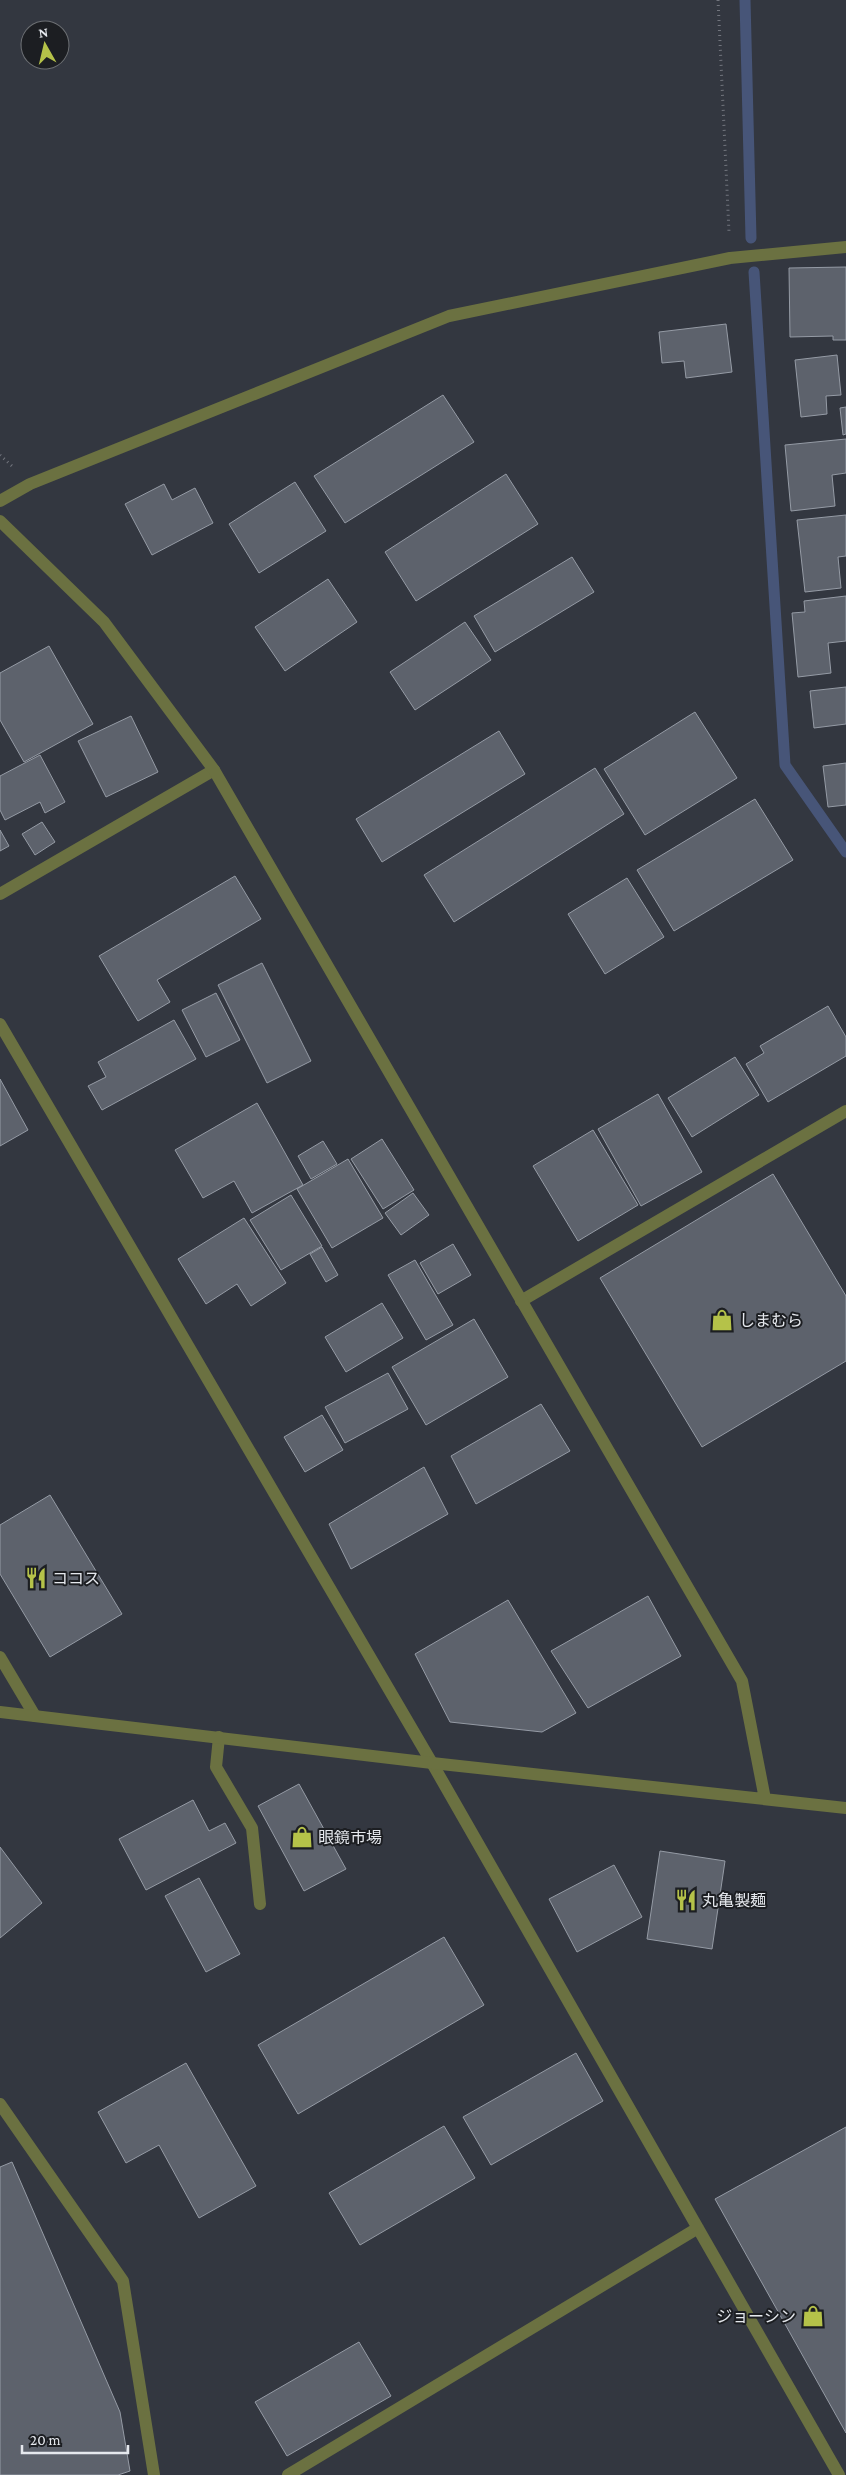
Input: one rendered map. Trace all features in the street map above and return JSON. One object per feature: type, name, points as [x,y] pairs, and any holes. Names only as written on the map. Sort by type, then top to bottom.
[{"type":"street","points":[[0,501],[30,484],[449,316],[730,258],[846,246]]},
{"type":"street","points":[[0,521],[104,622],[214,770],[742,1681],[765,1799]]},
{"type":"street","points":[[0,894],[214,770]]},
{"type":"street","points":[[0,1024],[432,1763],[839,2475]]},
{"type":"street","points":[[521,1301],[846,1111]]},
{"type":"street","points":[[0,1657],[35,1716]]},
{"type":"street","points":[[0,1712],[432,1763],[846,1808]]},
{"type":"street","points":[[219,1737],[216,1767],[252,1828],[260,1904]]},
{"type":"street","points":[[0,2104],[123,2281],[154,2475]]},
{"type":"street","points":[[288,2475],[698,2228]]},
{"type":"path","points":[[718,0],[730,258]]},
{"type":"building","points":[[846,267],[846,340],[833,340],[833,336],[790,337],[789,268]]},
{"type":"building","points":[[726,324],[732,372],[686,378],[684,361],[662,363],[659,332]]},
{"type":"building","points":[[837,355],[841,395],[826,396],[827,414],[801,417],[795,360]]},
{"type":"building","points":[[443,395],[474,442],[345,523],[314,476]]},
{"type":"building","points":[[846,407],[846,434],[843,435],[840,408]]},
{"type":"building","points":[[846,439],[846,473],[832,475],[835,506],[791,511],[785,445]]},
{"type":"building","points":[[506,474],[538,524],[416,601],[385,552]]},
{"type":"building","points":[[295,482],[326,531],[259,573],[229,524]]},
{"type":"building","points":[[164,484],[172,500],[195,488],[213,523],[152,555],[125,504]]},
{"type":"building","points":[[846,515],[846,556],[838,557],[841,588],[805,592],[797,520]]},
{"type":"building","points":[[572,557],[594,592],[495,652],[474,616]]},
{"type":"building","points":[[328,579],[357,622],[285,671],[255,627]]},
{"type":"building","points":[[846,596],[846,641],[828,643],[831,673],[798,677],[792,613],[805,612],[804,601]]},
{"type":"building","points":[[465,622],[491,660],[415,710],[390,672]]},
{"type":"building","points":[[49,646],[93,724],[24,762],[0,720],[0,673]]},
{"type":"building","points":[[846,687],[846,724],[814,728],[810,691]]},
{"type":"building","points":[[695,712],[737,778],[645,835],[604,769]]},
{"type":"building","points":[[131,716],[158,772],[106,797],[78,741]]},
{"type":"building","points":[[499,731],[525,774],[382,862],[356,819]]},
{"type":"building","points":[[40,755],[65,802],[45,813],[40,802],[5,820],[0,810],[0,776]]},
{"type":"building","points":[[846,763],[846,805],[828,807],[823,766]]},
{"type":"building","points":[[595,768],[624,814],[454,922],[424,875]]},
{"type":"building","points":[[755,799],[793,860],[674,931],[637,870]]},
{"type":"building","points":[[42,822],[55,842],[35,855],[22,834]]},
{"type":"building","points":[[0,830],[9,846],[0,851]]},
{"type":"building","points":[[235,876],[261,919],[157,980],[170,1002],[138,1021],[99,956]]},
{"type":"building","points":[[627,878],[664,937],[605,974],[568,914]]},
{"type":"building","points":[[262,963],[311,1061],[267,1083],[218,985]]},
{"type":"building","points":[[216,993],[240,1040],[206,1057],[182,1010]]},
{"type":"building","points":[[828,1006],[846,1037],[846,1056],[768,1102],[746,1064],[764,1053],[760,1046]]},
{"type":"building","points":[[174,1020],[196,1059],[102,1110],[88,1086],[106,1077],[98,1062]]},
{"type":"building","points":[[735,1057],[759,1095],[692,1137],[668,1098]]},
{"type":"building","points":[[0,1079],[28,1130],[0,1146]]},
{"type":"building","points":[[658,1094],[702,1172],[641,1206],[598,1129]]},
{"type":"building","points":[[257,1103],[303,1185],[252,1213],[234,1181],[203,1198],[175,1150]]},
{"type":"building","points":[[593,1130],[638,1205],[578,1241],[533,1166]]},
{"type":"building","points":[[382,1139],[414,1190],[383,1209],[351,1159]]},
{"type":"building","points":[[323,1141],[337,1164],[311,1179],[298,1156]]},
{"type":"building","points":[[348,1159],[383,1218],[332,1248],[297,1189]]},
{"type":"building","points":[[773,1174],[846,1296],[846,1361],[702,1447],[600,1278]]},
{"type":"building","points":[[413,1193],[429,1215],[401,1235],[385,1213]]},
{"type":"building","points":[[291,1195],[322,1246],[281,1270],[250,1220]]},
{"type":"building","points":[[244,1218],[286,1283],[251,1306],[237,1284],[206,1304],[178,1259]]},
{"type":"building","points":[[453,1244],[471,1275],[438,1294],[420,1263]]},
{"type":"building","points":[[322,1247],[338,1275],[326,1282],[310,1254]]},
{"type":"building","points":[[415,1260],[453,1325],[426,1340],[388,1275]]},
{"type":"building","points":[[382,1303],[403,1338],[346,1372],[325,1337]]},
{"type":"building","points":[[474,1319],[508,1377],[426,1425],[392,1367]]},
{"type":"building","points":[[388,1373],[408,1409],[345,1443],[325,1407]]},
{"type":"building","points":[[541,1404],[570,1451],[476,1504],[451,1456]]},
{"type":"building","points":[[322,1415],[343,1450],[305,1472],[284,1437]]},
{"type":"building","points":[[424,1467],[448,1514],[351,1569],[329,1524]]},
{"type":"building","points":[[50,1495],[122,1614],[50,1657],[0,1574],[0,1525]]},
{"type":"building","points":[[648,1596],[681,1656],[588,1708],[551,1651]]},
{"type":"building","points":[[508,1600],[576,1713],[542,1732],[450,1722],[415,1654]]},
{"type":"building","name":"眼鏡市場","points":[[299,1784],[346,1869],[304,1891],[258,1806]]},
{"type":"building","points":[[193,1800],[209,1831],[225,1823],[236,1843],[146,1890],[119,1839]]},
{"type":"building","points":[[0,1847],[42,1903],[0,1938]]},
{"type":"building","name":"丸亀製麺","points":[[660,1851],[725,1861],[712,1949],[647,1939]]},
{"type":"building","points":[[614,1865],[642,1917],[577,1952],[549,1899]]},
{"type":"building","points":[[199,1878],[240,1954],[206,1972],[165,1896]]},
{"type":"building","points":[[444,1937],[484,2005],[298,2114],[258,2045]]},
{"type":"building","points":[[576,2053],[603,2101],[491,2165],[463,2117]]},
{"type":"building","points":[[186,2063],[256,2186],[199,2218],[159,2145],[126,2163],[98,2112]]},
{"type":"building","points":[[444,2126],[475,2178],[360,2245],[329,2193]]},
{"type":"building","name":"ジョーシン","points":[[846,2127],[846,2433],[715,2199]]},
{"type":"building","points":[[12,2162],[120,2412],[130,2471],[118,2475],[0,2475],[0,2167]]},
{"type":"building","points":[[359,2342],[391,2396],[287,2456],[255,2402]]},
{"type":"waterway","points":[[745,0],[751,238]]},
{"type":"waterway","points":[[754,272],[785,765],[846,852]]},
{"type":"place","name":"しまむら","points":[[722,1320]]},
{"type":"place","name":"ココス","points":[[36,1578]]},
{"type":"place","name":"眼鏡市場","points":[[302,1837]]},
{"type":"place","name":"丸亀製麺","points":[[686,1900]]},
{"type":"place","name":"ジョーシン","points":[[813,2316]]}]
